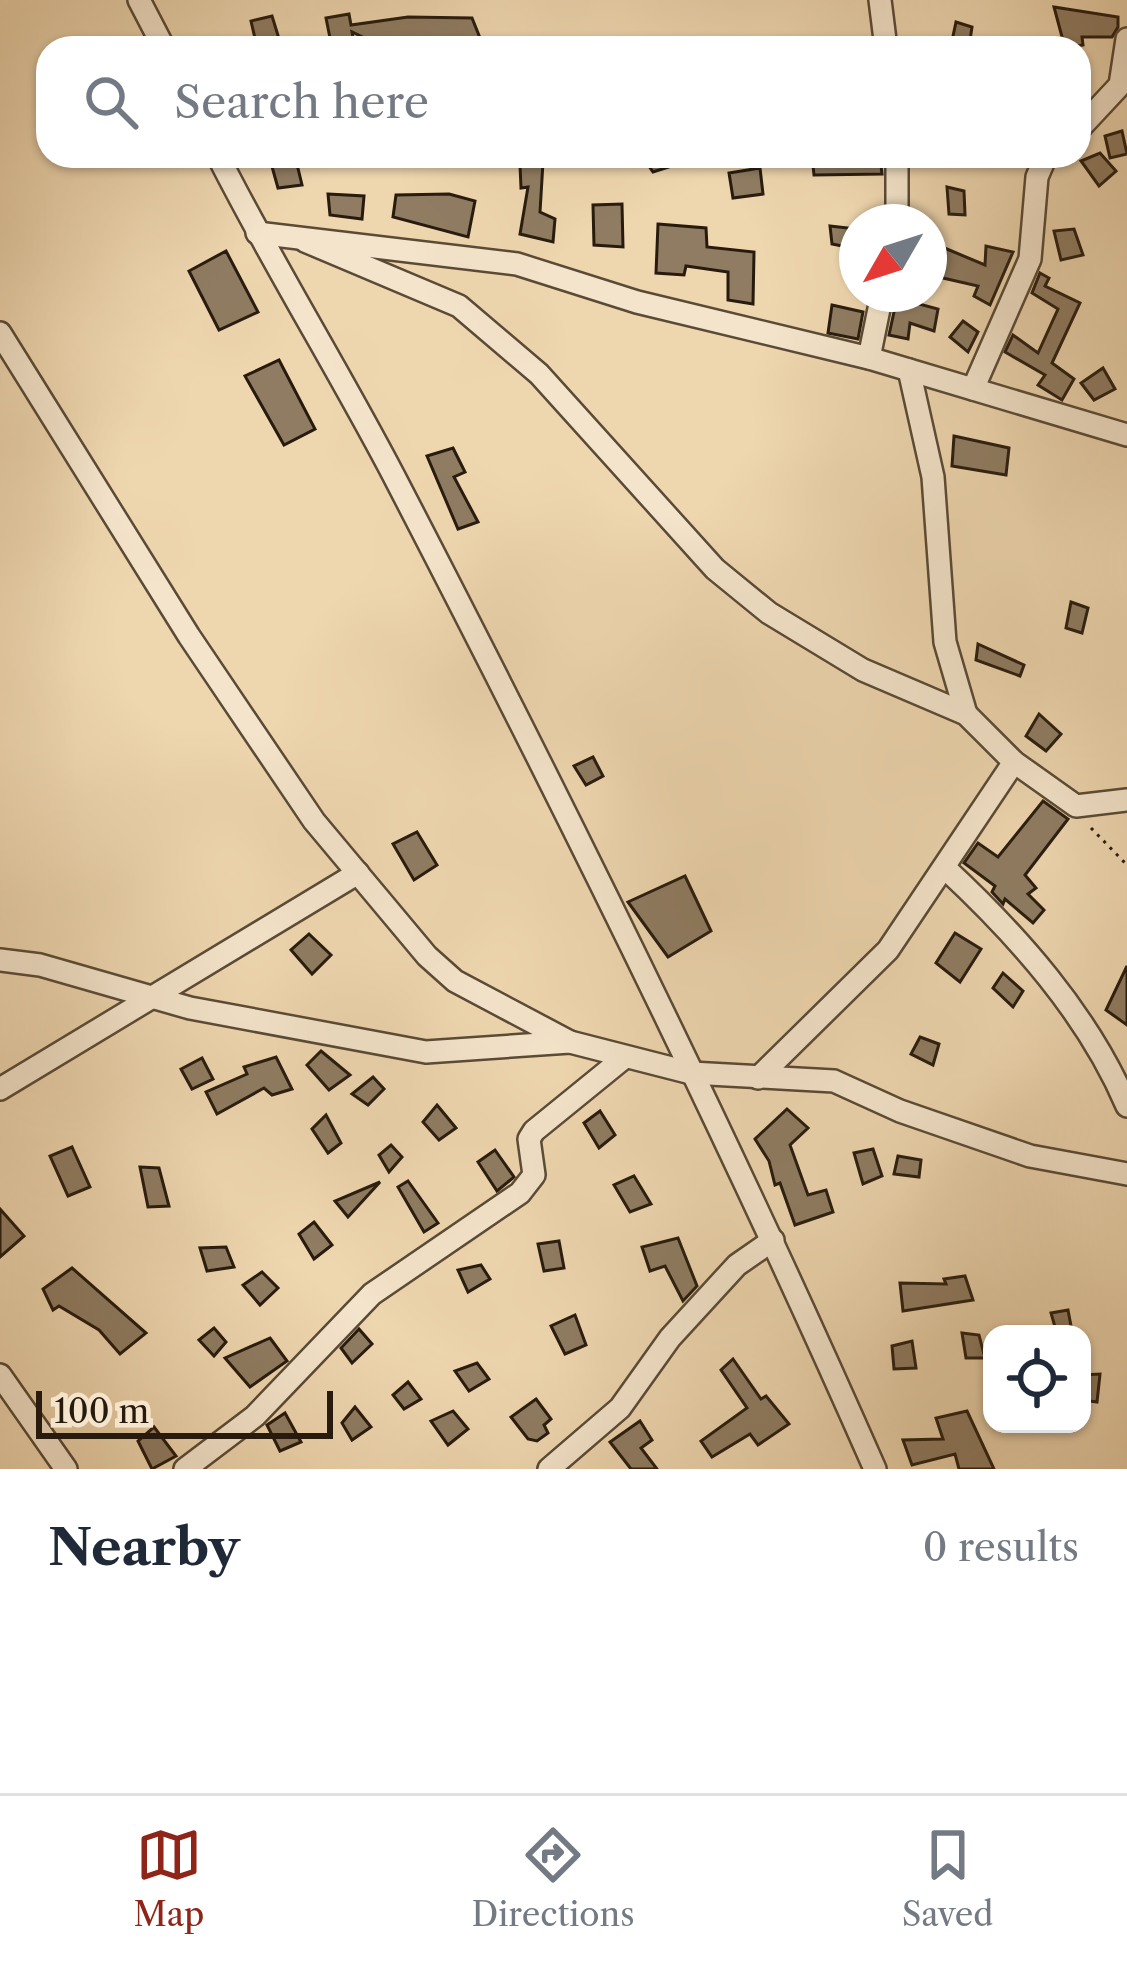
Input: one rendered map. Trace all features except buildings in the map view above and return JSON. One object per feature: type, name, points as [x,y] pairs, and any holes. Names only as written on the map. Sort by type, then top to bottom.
[{"type":"street","points":[[140,0],[158,36]]},
{"type":"street","points":[[880,0],[884,36]]},
{"type":"street","points":[[1091,116],[1120,85],[1127,39]]},
{"type":"street","points":[[224,168],[395,478],[773,1240],[874,1469]]},
{"type":"street","points":[[897,168],[897,204]]},
{"type":"street","points":[[973,389],[1030,260],[1041,168]]},
{"type":"street","points":[[257,233],[518,264],[658,307],[868,358],[1127,435]]},
{"type":"street","points":[[305,241],[380,277],[459,306],[539,374],[715,568],[769,613],[862,670],[966,715],[1014,762],[1076,806],[1127,800]]},
{"type":"street","points":[[868,358],[878,312]]},
{"type":"street","points":[[0,333],[189,635],[314,821],[427,956],[455,981],[570,1042],[691,1073],[834,1081],[901,1111],[1030,1156],[1127,1174]]},
{"type":"street","points":[[909,370],[933,477],[945,642],[966,715]]},
{"type":"street","points":[[758,1078],[888,950],[1014,762]]},
{"type":"street","points":[[945,868],[999,918],[1072,1011],[1127,1106]]},
{"type":"street","points":[[0,1089],[358,873]]},
{"type":"street","points":[[0,960],[40,964],[150,997],[426,1052],[570,1042]]},
{"type":"street","points":[[184,1469],[255,1416],[372,1294],[520,1193],[534,1175],[529,1139],[534,1131],[625,1057]]},
{"type":"street","points":[[549,1469],[620,1408],[670,1338],[737,1265],[773,1240]]},
{"type":"street","points":[[0,1375],[66,1469]]},
{"type":"path","points":[[1076,806],[1103,845],[1127,865]]}]
